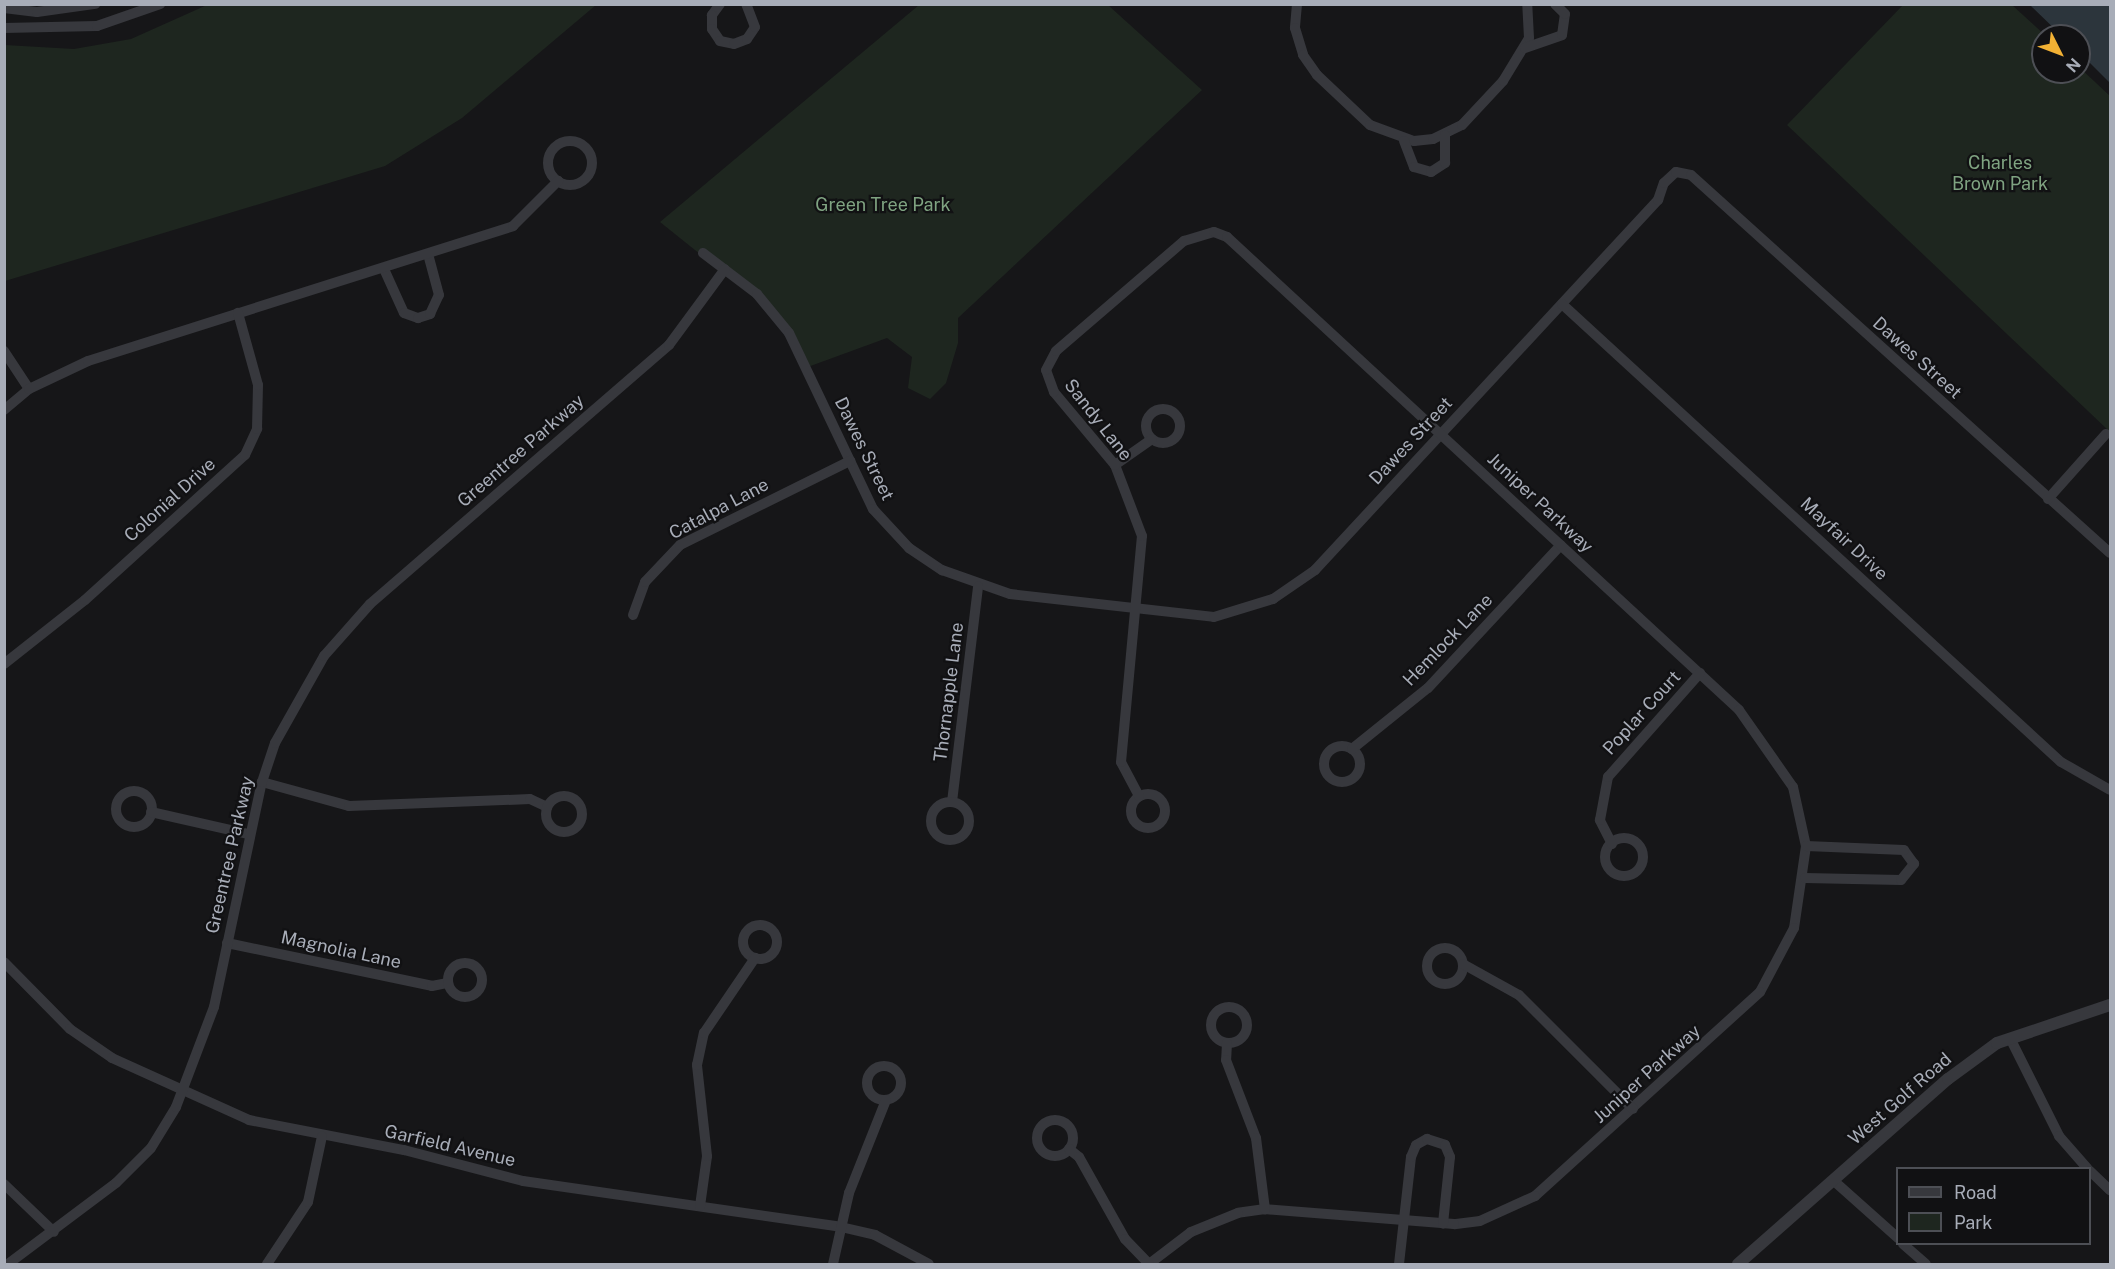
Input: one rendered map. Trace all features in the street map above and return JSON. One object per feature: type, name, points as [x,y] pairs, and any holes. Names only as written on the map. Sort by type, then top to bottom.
[{"type":"street","points":[[4,9],[37,12],[95,4]]},
{"type":"street","points":[[4,28],[97,26],[160,4]]},
{"type":"street","points":[[720,4],[712,29],[727,44],[741,43],[752,33],[752,6]]},
{"type":"street","points":[[1297,4],[1295,28],[1303,55],[1317,75],[1370,125],[1404,141],[1445,135],[1482,103],[1526,48],[1562,35],[1565,14],[1555,4]]},
{"type":"street","points":[[1526,48],[1527,4]]},
{"type":"street","points":[[1404,141],[1414,167],[1431,172],[1445,163],[1445,135]]},
{"type":"street","points":[[560,143],[582,143],[591,154],[589,174],[572,185],[558,181],[549,169],[550,154],[560,143]]},
{"type":"street","name":"Dawes Street","points":[[703,253],[757,294],[789,333],[873,510],[893,532],[942,570],[978,587],[1138,611],[1214,616],[1245,611],[1294,588],[1658,200],[1665,183],[1676,172],[1691,176],[2110,553]]},
{"type":"street","points":[[4,410],[29,389],[88,361],[384,269],[513,226],[558,181]]},
{"type":"street","name":"Juniper Parkway","points":[[1149,1264],[1215,1220],[1265,1209],[1443,1224],[1480,1221],[1511,1210],[1633,1109],[1760,992],[1794,928],[1805,878],[1806,846],[1793,787],[1778,760],[1752,724],[1700,673],[1227,237],[1197,233]]},
{"type":"street","name":"Sandy Lane","points":[[1139,796],[1121,762],[1138,611],[1142,536],[1114,465],[1046,379],[1048,360],[1197,233]]},
{"type":"street","points":[[384,269],[404,313],[418,318],[430,314],[439,296],[428,254]]},
{"type":"street","name":"Greentree Parkway","points":[[8,1264],[117,1184],[151,1148],[183,1094],[214,1007],[248,834],[262,782],[298,697],[347,628],[669,345],[725,269]]},
{"type":"street","name":"Mayfair Drive","points":[[1562,304],[2061,762],[2110,790]]},
{"type":"street","name":"Colonial Drive","points":[[4,664],[85,600],[245,455],[257,429],[258,385],[238,313]]},
{"type":"street","points":[[4,351],[29,389]]},
{"type":"street","points":[[2048,499],[2106,434]]},
{"type":"street","points":[[1114,465],[1152,439]]},
{"type":"street","name":"Catalpa Lane","points":[[633,615],[645,582],[680,545],[850,461]]},
{"type":"street","name":"Hemlock Lane","points":[[1352,749],[1428,688],[1561,545]]},
{"type":"street","name":"Thornapple Lane","points":[[952,802],[978,587]]},
{"type":"street","name":"Poplar Court","points":[[1612,844],[1600,820],[1608,777],[1700,673]]},
{"type":"street","points":[[262,782],[379,809],[530,799],[547,807]]},
{"type":"street","points":[[151,812],[248,834]]},
{"type":"street","points":[[1805,878],[1901,880],[1914,864],[1904,850],[1806,846]]},
{"type":"street","name":"Magnolia Lane","points":[[227,943],[432,986],[448,983]]},
{"type":"street","points":[[700,1206],[707,1156],[697,1065],[704,1033],[755,958]]},
{"type":"street","name":"Garfield Avenue","points":[[4,962],[70,1029],[121,1064],[183,1094],[249,1120],[523,1181],[841,1227],[875,1235],[929,1264]]},
{"type":"street","points":[[1463,964],[1519,995],[1633,1109]]},
{"type":"street","name":"West Golf Road","points":[[1738,1264],[1948,1079],[2010,1038],[2110,1005]]},
{"type":"street","points":[[2010,1038],[2059,1136],[2085,1167]]},
{"type":"street","points":[[1227,1043],[1226,1060],[1256,1138],[1265,1209]]},
{"type":"street","points":[[832,1264],[862,1154],[886,1100]]},
{"type":"street","points":[[267,1264],[308,1202],[322,1136]]},
{"type":"street","points":[[1398,1264],[1412,1151],[1421,1141],[1434,1139],[1445,1145],[1450,1157],[1443,1224]]},
{"type":"street","points":[[1069,1149],[1079,1157],[1125,1239],[1149,1264]]},
{"type":"street","points":[[2091,1173],[2110,1190]]},
{"type":"street","points":[[1834,1180],[1896,1236]]},
{"type":"street","points":[[4,1184],[54,1232]]},
{"type":"street","points":[[1904,1245],[1926,1264]]},
{"type":"green space","points":[[207,5],[596,5],[462,118],[385,166],[5,281],[5,45],[74,49],[131,39]]},
{"type":"green space","name":"Green Tree Park","points":[[919,5],[1108,5],[1202,90],[958,318],[958,343],[946,383],[930,399],[908,388],[912,357],[887,338],[805,368],[776,315],[660,222]]},
{"type":"green space","name":"Charles Brown Park","points":[[1903,5],[2012,5],[2033,24],[2031,24],[2031,84],[2091,84],[2091,78],[2110,96],[2110,432],[1787,125]]},
{"type":"shaded area","points":[[2030,5],[2110,5],[2110,83],[2091,64],[2091,24],[2050,24]]}]
